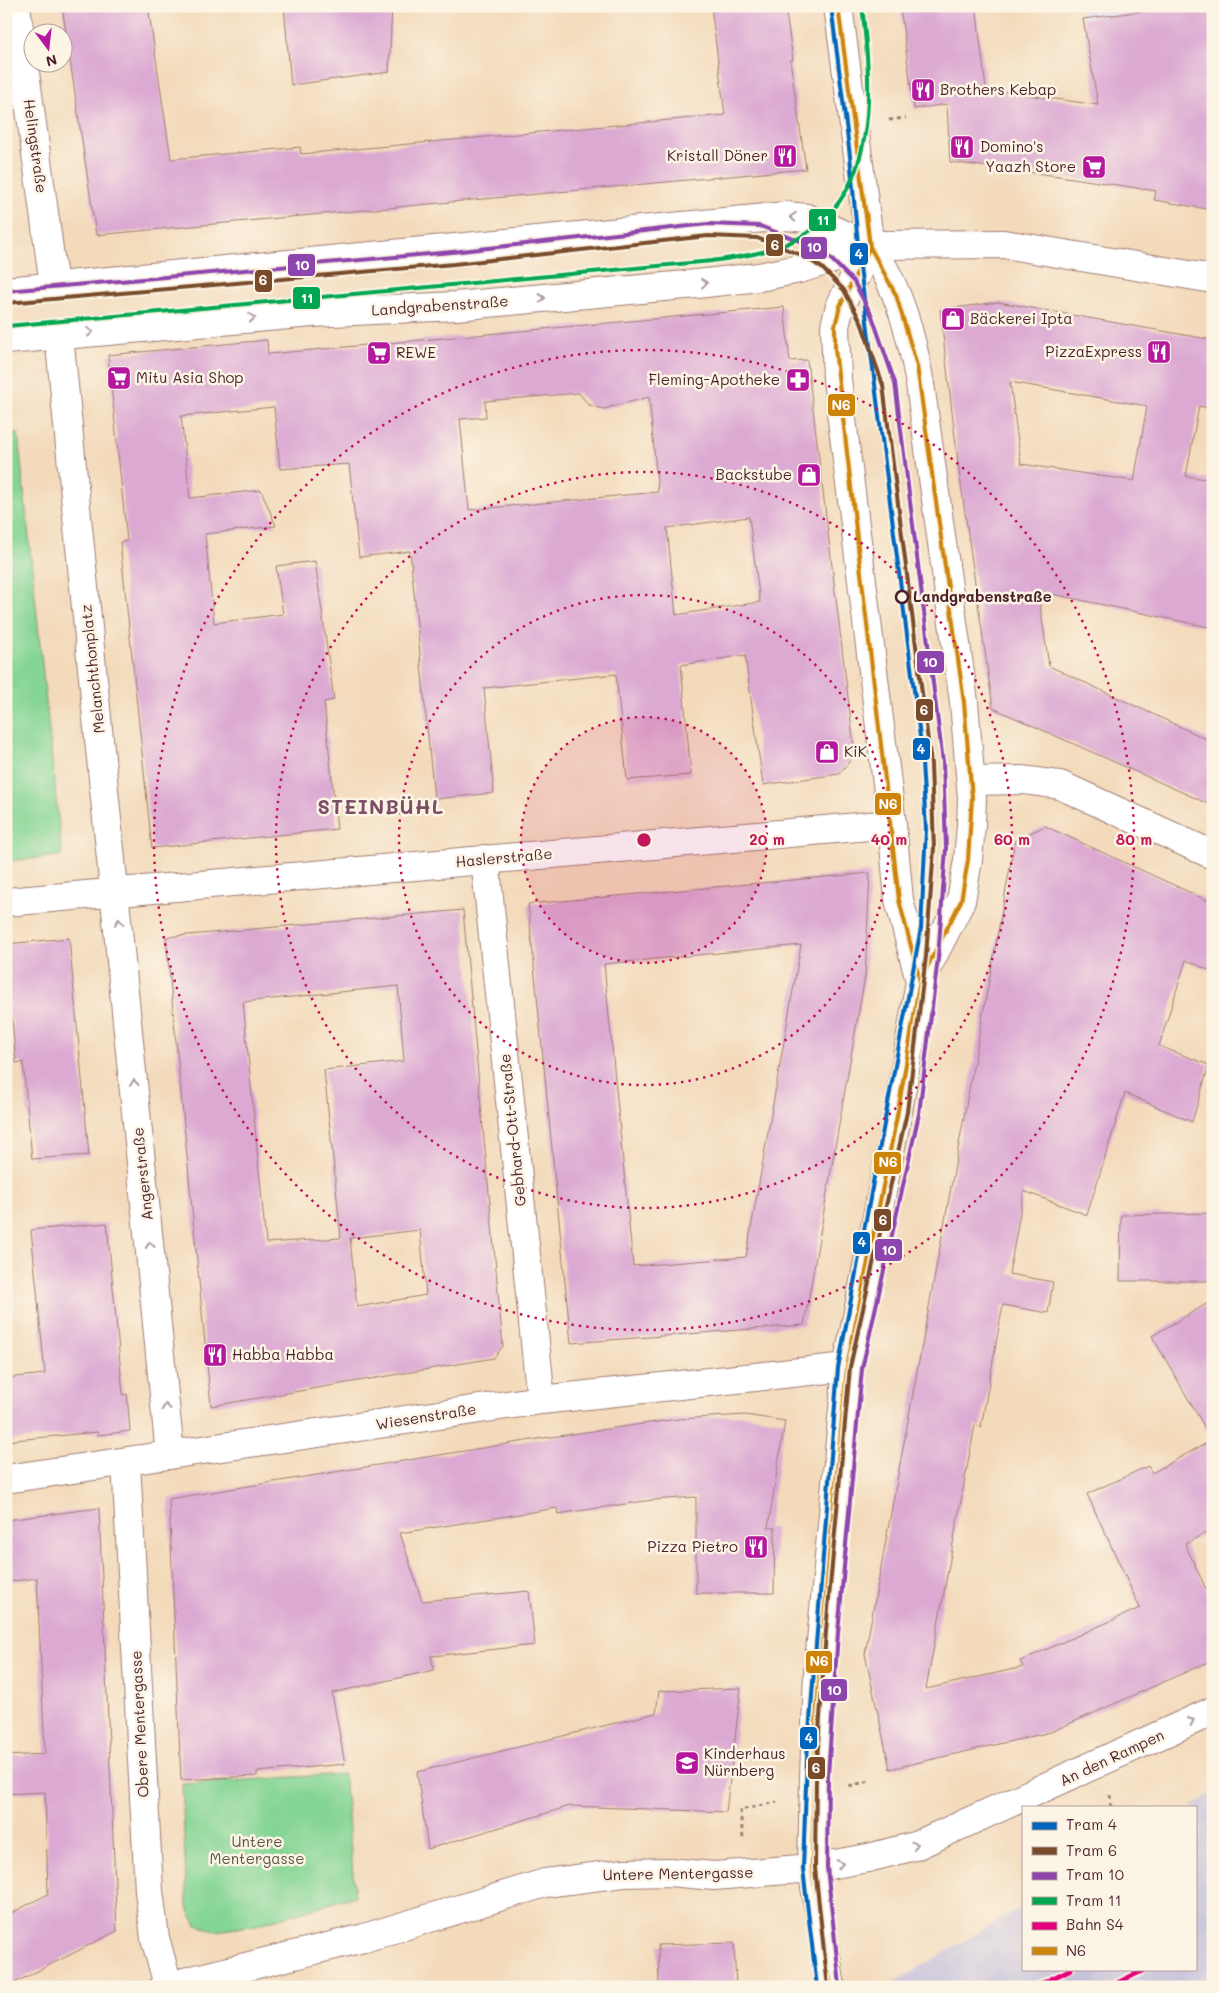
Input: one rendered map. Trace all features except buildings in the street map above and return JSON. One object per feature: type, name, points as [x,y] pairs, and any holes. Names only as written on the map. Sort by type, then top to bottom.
[{"type":"street","name":"Helingstraße","points":[[16,6],[54,286]]},
{"type":"street","points":[[830,1987],[812,1868],[813,1794],[818,1673],[847,1367],[852,1332],[898,1111],[920,981],[961,900],[968,860],[971,781],[964,702],[918,370],[909,333],[896,295],[878,258],[870,247],[838,6]]},
{"type":"street","name":"Landgrabenstraße","points":[[6,291],[786,216],[807,218],[870,247]]},
{"type":"street","name":"Landgrabenstraße","points":[[6,340],[312,313],[464,306],[733,280],[759,277],[826,263],[870,247],[936,243],[1004,244],[1213,279]]},
{"type":"street","points":[[870,247],[840,306],[836,326],[835,349],[892,824],[899,900],[920,981]]},
{"type":"street","name":"Melanchthonplatz","points":[[59,335],[116,893]]},
{"type":"street","points":[[971,781],[1024,780],[1060,785],[1213,855]]},
{"type":"street","name":"Haslerstraße","points":[[116,893],[892,824]]},
{"type":"street","name":"Gebhard-Ott-Straße","points":[[485,859],[541,1400]]},
{"type":"street","points":[[6,902],[116,893]]},
{"type":"street","name":"Angerstraße","points":[[116,893],[170,1455]]},
{"type":"street","name":"Wiesenstraße","points":[[6,1479],[541,1400],[847,1367]]},
{"type":"street","name":"Obere Mentergasse","points":[[126,1462],[149,1891],[155,1938],[165,1986]]},
{"type":"street","name":"An den Rampen","points":[[812,1868],[868,1858],[915,1846],[1213,1711]]},
{"type":"street","name":"Untere Mentergasse","points":[[165,1986],[356,1940],[545,1883],[624,1873],[669,1872],[714,1876],[812,1868]]},
{"type":"path","points":[[747,1873],[740,1810],[813,1794]]},
{"type":"path","points":[[1111,1806],[1112,1799]]},
{"type":"shaded area","points":[[1079,6],[1179,6],[1083,19]]},
{"type":"shaded area","points":[[1213,1793],[1213,1987],[886,1987],[1022,1907],[1022,1970],[1196,1970],[1196,1806],[1191,1806]]},
{"type":"green space","points":[[18,433],[62,856],[6,861],[6,434]]},
{"type":"green space","name":"Untere Mentergasse","points":[[344,1774],[355,1896],[256,1925],[217,1931],[197,1925],[187,1907],[182,1784]]},
{"type":"tram line","name":"4","points":[[817,1987],[803,1869],[807,1758],[838,1368],[921,928],[926,829],[921,745],[860,267],[850,156],[831,6]]},
{"type":"tram line","name":"11","points":[[7,326],[712,261],[774,249],[793,241],[822,222],[842,197],[856,169],[864,138],[868,105],[868,71],[862,6]]},
{"type":"tram line","name":"10","points":[[6,291],[452,252],[708,224],[760,226],[810,245],[830,258],[854,282],[872,316],[895,383],[943,762],[946,848],[938,958],[919,1114],[862,1369],[838,1633],[828,1775],[827,1867],[840,1986]]},
{"type":"tram line","name":"6","points":[[7,303],[454,264],[708,236],[757,238],[804,256],[822,268],[844,290],[861,322],[883,385],[931,764],[934,848],[926,956],[907,1112],[850,1367],[826,1631],[816,1775],[815,1868],[828,1987]]},
{"type":"rail line","name":"S4","points":[[1035,1987],[1069,1970]]},
{"type":"rail line","name":"S4","points":[[1109,1987],[1144,1970]]},
{"type":"transit line","name":"N6","points":[[831,1987],[812,1868],[814,1776],[818,1673],[847,1367],[898,1111],[920,981],[961,901],[968,860],[972,798],[964,702],[917,366],[896,295],[870,247],[838,6]]},
{"type":"transit line","name":"N6","points":[[866,212],[870,247],[840,306],[835,326],[835,349],[899,900],[920,981],[916,1002]]},
{"type":"place","name":"Brothers Kebap","points":[[923,90]]},
{"type":"place","name":"Domino's","points":[[962,147]]},
{"type":"place","name":"Kristall Döner","points":[[785,156]]},
{"type":"place","name":"Yaazh Store","points":[[1094,167]]},
{"type":"place","name":"Bäckerei Ipta","points":[[953,319]]},
{"type":"place","name":"PizzaExpress","points":[[1159,352]]},
{"type":"place","name":"REWE","points":[[379,353]]},
{"type":"place","name":"Mitu Asia Shop","points":[[119,378]]},
{"type":"place","name":"Fleming-Apotheke","points":[[798,380]]},
{"type":"place","name":"Backstube","points":[[809,475]]},
{"type":"place","name":"Landgrabenstraße","points":[[902,597]]},
{"type":"place","name":"KiK","points":[[827,752]]},
{"type":"place","name":"Habba Habba","points":[[215,1355]]},
{"type":"place","name":"Pizza Pietro","points":[[756,1547]]},
{"type":"place","name":"Kinderhaus Nürnberg","points":[[687,1763]]},
{"type":"district","name":"STEINBÜHL","points":[[381,807]]}]
